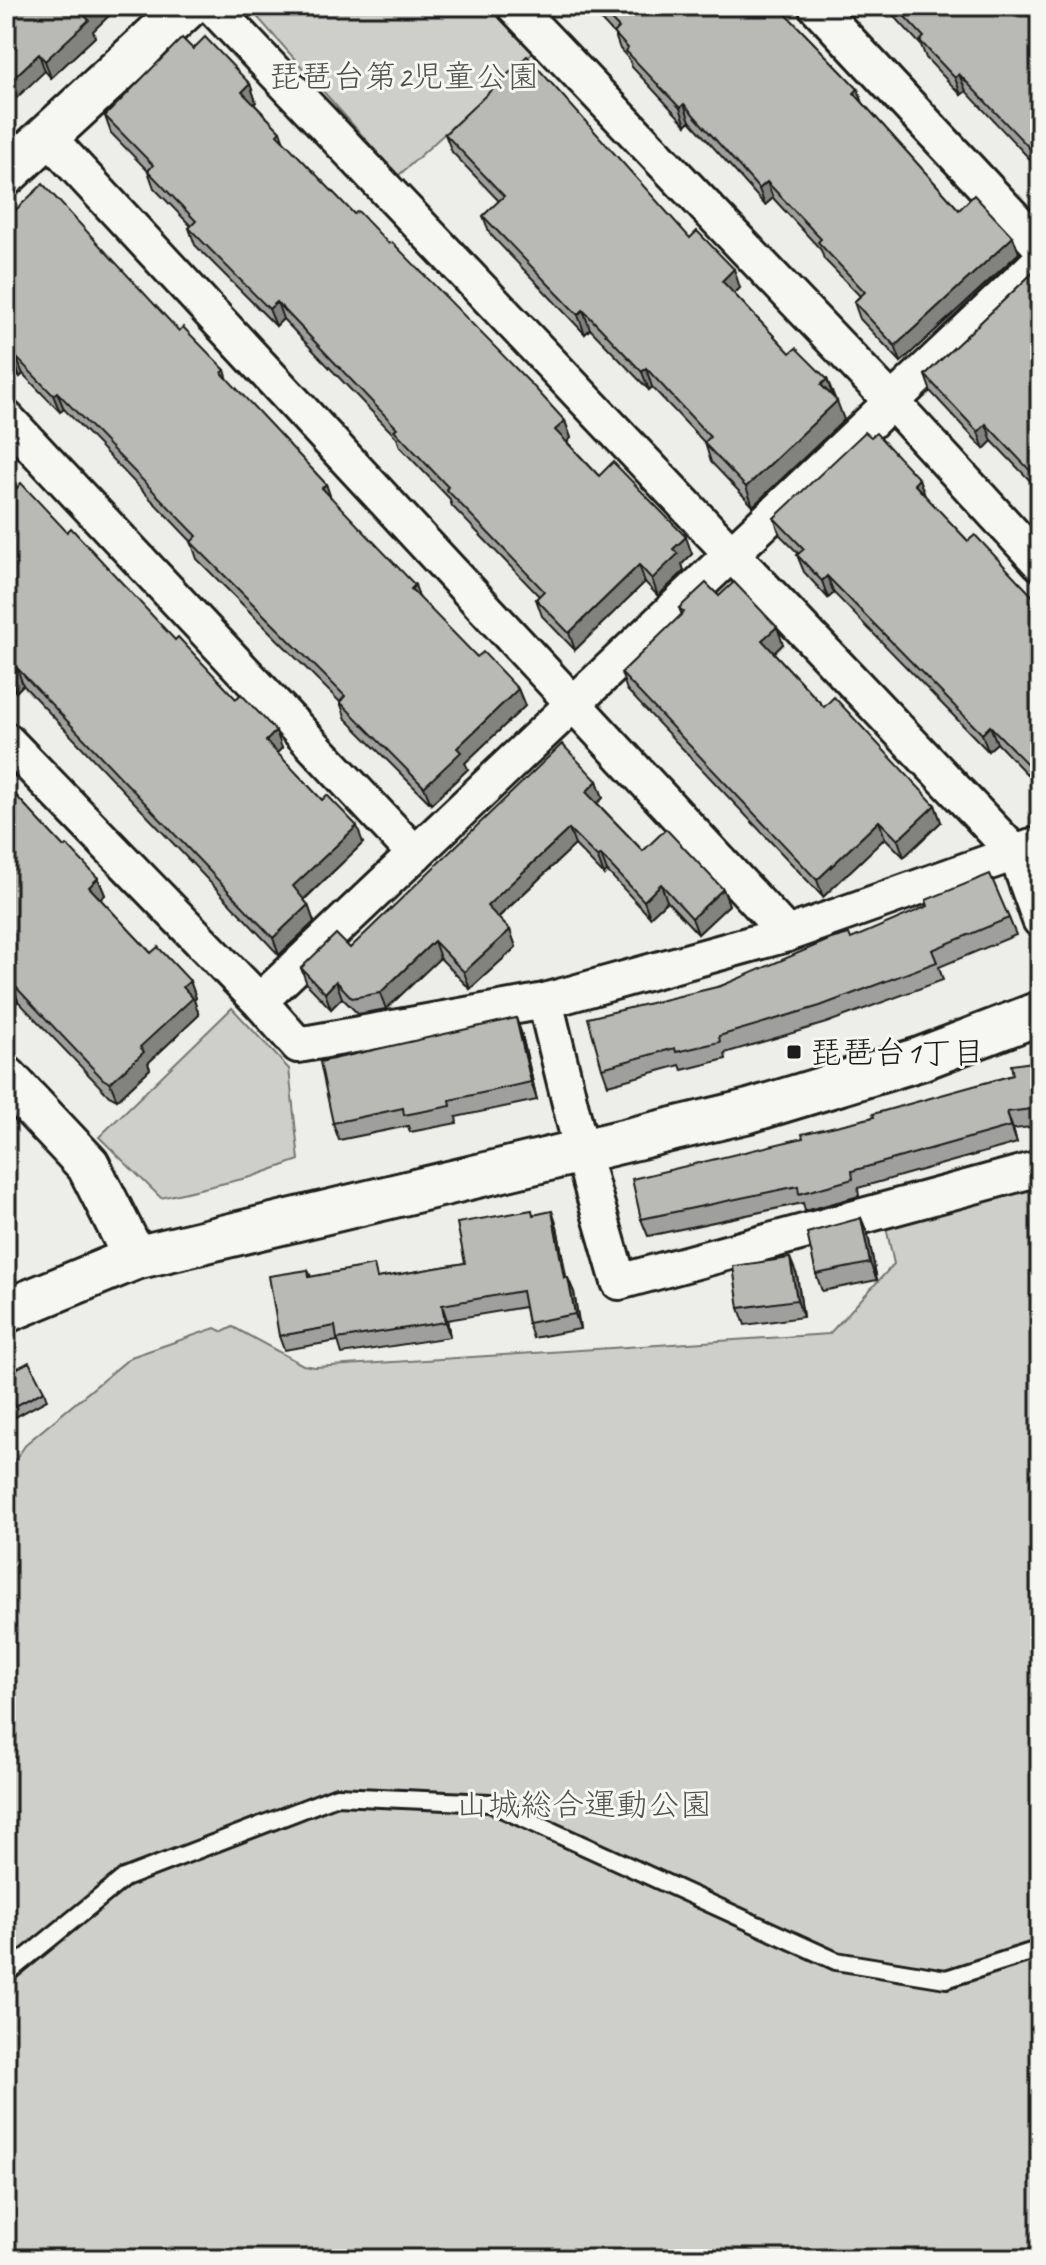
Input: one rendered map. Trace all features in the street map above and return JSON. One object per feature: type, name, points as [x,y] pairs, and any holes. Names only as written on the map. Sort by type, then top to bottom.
[{"type":"street","points":[[6,174],[188,6]]},
{"type":"street","points":[[212,6],[733,553],[1028,849],[1040,920]]},
{"type":"street","points":[[514,6],[892,402],[1040,563]]},
{"type":"street","points":[[816,6],[1040,246]]},
{"type":"street","points":[[47,136],[787,934]]},
{"type":"street","points":[[260,1001],[1040,261]]},
{"type":"street","points":[[6,418],[415,854]]},
{"type":"street","points":[[6,740],[260,1001],[298,1045],[545,1001],[787,934],[1028,849]]},
{"type":"street","points":[[545,1001],[582,1153],[619,1282],[1040,1168]]},
{"type":"street","points":[[6,1311],[135,1258],[582,1153],[831,1088],[920,1059],[1040,1013]]},
{"type":"street","points":[[6,1078],[88,1165],[135,1258]]},
{"type":"lane","points":[[6,1974],[124,1878],[337,1796],[490,1803],[836,1961],[946,1979],[1040,1949]]},
{"type":"green space","name":"琵琶台第2児童公園","points":[[254,6],[488,6],[533,53],[398,176],[253,12]]},
{"type":"green space","points":[[232,1008],[289,1069],[299,1160],[251,1177],[161,1198],[99,1137]]},
{"type":"green space","name":"山城総合運動公園","points":[[1040,1186],[1040,2259],[6,2259],[6,1473],[27,1443],[131,1357],[215,1328],[223,1332],[233,1327],[303,1365],[315,1367],[829,1334],[894,1264],[886,1227]]},
{"type":"building","points":[[6,6],[95,6],[85,16],[89,20],[45,61],[39,54],[6,85]]},
{"type":"building","points":[[598,6],[778,6],[858,89],[854,93],[959,210],[974,195],[1013,237],[895,346],[854,302],[865,292],[818,242],[821,239],[767,182],[759,189],[684,104],[680,108],[626,51],[628,48],[614,33],[619,28]]},
{"type":"building","points":[[895,6],[1040,6],[1040,159],[959,74],[955,78],[920,41],[924,37]]},
{"type":"building","points":[[205,37],[250,84],[242,92],[280,131],[277,134],[354,214],[358,211],[389,244],[392,242],[565,421],[555,430],[599,476],[613,462],[686,537],[673,549],[678,554],[652,579],[639,565],[569,633],[536,599],[544,591],[446,489],[448,487],[394,430],[397,428],[277,302],[269,309],[189,228],[196,221],[148,171],[153,165],[105,116],[182,38],[193,49]]},
{"type":"building","points":[[527,56],[690,238],[697,231],[734,269],[722,281],[790,353],[796,348],[827,379],[821,385],[837,401],[746,487],[704,443],[710,437],[646,368],[642,372],[583,310],[578,315],[483,216],[504,196],[445,134]]},
{"type":"building","points":[[43,184],[179,331],[183,327],[225,370],[222,373],[326,484],[322,488],[415,585],[411,589],[477,657],[483,652],[518,689],[457,748],[461,752],[424,787],[340,702],[345,696],[191,542],[197,536],[57,392],[53,395],[16,357],[14,360],[6,352],[6,219]]},
{"type":"building","points":[[1040,266],[1040,481],[986,424],[978,432],[925,375]]},
{"type":"building","points":[[865,432],[871,437],[876,433],[919,479],[914,484],[968,541],[975,535],[1040,604],[1040,777],[990,726],[982,734],[827,576],[822,581],[797,555],[804,549],[774,518]]},
{"type":"building","points":[[6,479],[16,489],[21,483],[67,532],[71,528],[175,640],[178,637],[236,699],[241,694],[276,731],[266,741],[322,800],[327,795],[357,826],[293,886],[308,905],[273,938],[17,668],[10,674],[6,671]]},
{"type":"building","points":[[734,582],[777,627],[762,640],[824,707],[834,697],[935,805],[898,840],[879,821],[817,880],[621,673],[684,612],[679,608],[706,583],[719,596]]},
{"type":"building","points":[[562,744],[597,781],[586,792],[643,851],[666,829],[723,889],[692,918],[661,884],[644,901],[601,855],[598,858],[569,829],[487,906],[510,930],[464,972],[434,941],[380,993],[352,998],[336,981],[325,993],[301,968],[336,934],[350,948]]},
{"type":"building","points":[[6,785],[98,878],[89,887],[151,953],[158,947],[190,981],[183,987],[193,998],[140,1047],[144,1052],[110,1083],[12,983],[6,989]]},
{"type":"building","points":[[990,874],[1009,918],[932,950],[937,962],[820,1006],[719,1036],[720,1042],[676,1052],[675,1048],[602,1068],[588,1018],[721,986],[831,939],[849,934],[851,939],[928,906],[926,900]]},
{"type":"building","points":[[516,1018],[531,1082],[450,1100],[451,1106],[404,1115],[403,1108],[333,1123],[320,1062]]},
{"type":"building","points":[[1040,1061],[1040,1108],[1007,1112],[1011,1126],[852,1171],[853,1179],[799,1194],[798,1186],[641,1219],[632,1179],[803,1138],[802,1134],[874,1117],[873,1114],[1013,1075],[1011,1065]]},
{"type":"building","points":[[532,1210],[533,1215],[552,1211],[564,1278],[568,1278],[575,1314],[528,1323],[522,1291],[442,1305],[445,1322],[337,1339],[335,1326],[279,1336],[269,1276],[308,1270],[309,1277],[374,1265],[377,1278],[465,1263],[457,1223]]},
{"type":"building","points":[[861,1218],[870,1263],[816,1274],[807,1233]]},
{"type":"building","points":[[790,1258],[797,1300],[739,1308],[733,1266]]},
{"type":"building","points":[[29,1362],[44,1391],[6,1411],[6,1374]]},
{"type":"place","name":"琵琶台1丁目","points":[[794,1052]]}]
